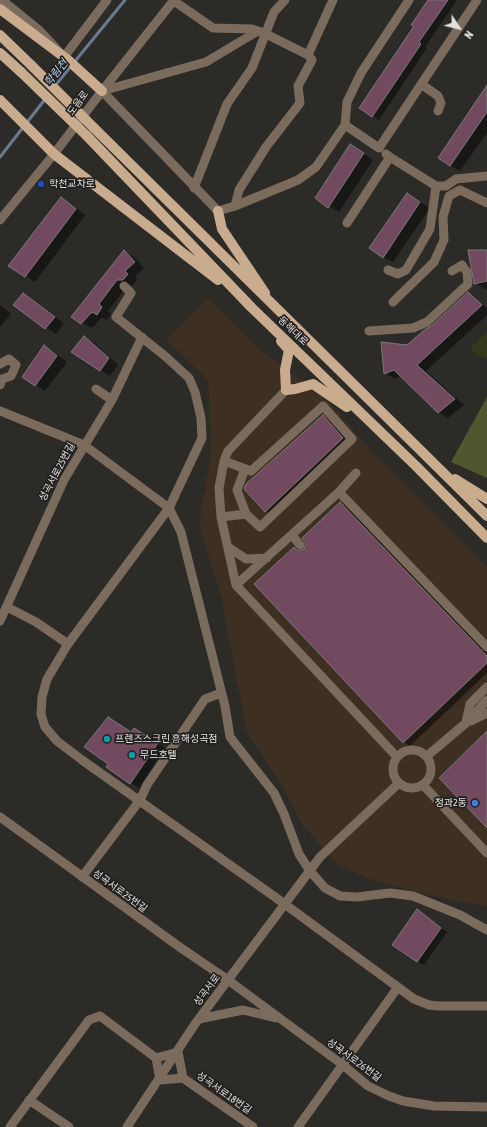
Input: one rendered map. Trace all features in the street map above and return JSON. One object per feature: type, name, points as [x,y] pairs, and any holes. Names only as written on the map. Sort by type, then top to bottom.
[{"type":"main road","points":[[0,9],[66,59],[102,91]]},
{"type":"main road","points":[[0,35],[31,64],[90,132]]},
{"type":"main road","points":[[0,53],[90,132],[278,311],[487,516]]},
{"type":"main road","points":[[0,100],[54,154],[187,254],[252,308],[289,350],[285,370],[286,390],[313,384],[369,422]]},
{"type":"main road","name":"동해대로","points":[[90,132],[252,308],[487,538]]},
{"type":"main road","points":[[218,211],[222,229],[278,311]]},
{"type":"main road","points":[[438,469],[487,499]]},
{"type":"street","points":[[2,0],[40,31],[66,59],[107,0]]},
{"type":"street","points":[[174,0],[213,28],[252,29],[308,55],[312,60],[298,86],[300,103],[266,147],[239,190],[236,206]]},
{"type":"street","name":"도음로","points":[[0,220],[54,154],[174,0]]},
{"type":"street","points":[[194,188],[227,104],[252,68],[261,32],[284,0]]},
{"type":"street","points":[[308,55],[334,0]]},
{"type":"street","points":[[261,32],[206,62],[102,91],[194,188],[218,211],[236,206],[298,180],[316,166],[345,125],[348,102],[361,73],[409,0]]},
{"type":"street","points":[[379,148],[477,0]]},
{"type":"street","points":[[421,84],[438,96],[441,103],[438,111]]},
{"type":"street","points":[[345,125],[390,157],[436,186],[446,186],[456,179],[487,173]]},
{"type":"street","points":[[346,223],[390,157]]},
{"type":"street","points":[[388,270],[398,274],[406,270],[430,229],[436,186]]},
{"type":"street","points":[[394,302],[434,262],[444,240],[444,217],[449,196],[460,190],[487,203]]},
{"type":"street","points":[[369,331],[413,328],[427,322],[468,284],[467,272],[462,265],[452,271]]},
{"type":"street","points":[[124,286],[131,293],[116,317],[142,337],[189,378],[195,392],[201,418],[202,438],[169,508],[68,644],[47,679],[42,698],[41,714],[45,727],[57,741],[82,760],[285,904],[414,999],[429,1006],[487,1006]]},
{"type":"street","name":"성곡서로25번길","points":[[0,621],[64,480],[112,400],[142,337]]},
{"type":"street","points":[[0,365],[5,359],[9,359],[16,365],[11,376],[1,380]]},
{"type":"street","points":[[96,390],[112,400]]},
{"type":"street","points":[[286,390],[228,451],[224,461],[219,488],[221,517],[236,585],[398,757]]},
{"type":"street","points":[[224,461],[251,471],[323,406],[352,439],[260,527],[246,514],[237,490],[245,469]]},
{"type":"street","points":[[0,411],[84,445],[169,508],[181,532],[225,706],[230,737],[274,793],[299,854],[310,871],[325,888],[340,896],[357,897],[390,893],[413,896],[460,915],[487,930]]},
{"type":"street","points":[[236,585],[339,492],[356,473]]},
{"type":"street","points":[[339,492],[487,647]]},
{"type":"street","points":[[221,517],[246,514]]},
{"type":"street","points":[[292,535],[300,545]]},
{"type":"street","points":[[228,547],[246,559],[267,558]]},
{"type":"street","points":[[7,607],[36,622],[68,644]]},
{"type":"street","points":[[466,723],[470,704],[487,687]]},
{"type":"street","points":[[82,877],[140,800],[147,786],[205,699],[221,693]]},
{"type":"street","points":[[427,756],[466,723],[487,700]]},
{"type":"street","points":[[466,723],[487,713]]},
{"type":"street","points":[[415,750],[427,756],[430,762],[431,774],[423,785],[411,788],[399,783],[396,779],[393,768],[398,757],[402,753],[415,750]]},
{"type":"street","name":"성곡서로","points":[[127,1127],[160,1080],[199,1019],[320,857],[399,783]]},
{"type":"street","points":[[423,785],[487,853]]},
{"type":"street","name":"성곡서로25번길","points":[[0,817],[228,980]]},
{"type":"street","name":"성곡서로26번길","points":[[228,980],[343,1065],[368,1086],[403,1101],[434,1106],[487,1107]]},
{"type":"street","points":[[298,1127],[398,988]]},
{"type":"street","points":[[199,1019],[243,1010],[282,1020]]},
{"type":"street","points":[[10,1127],[89,1020],[100,1016],[156,1058],[160,1080]]},
{"type":"street","points":[[156,1058],[178,1052]]},
{"type":"street","name":"성곡서로18번길","points":[[178,1052],[183,1078]]},
{"type":"street","name":"성곡서로18번길","points":[[160,1080],[183,1078],[253,1127]]},
{"type":"street","points":[[29,1100],[69,1127]]},
{"type":"shaded area","points":[[208,298],[261,350],[328,401],[374,454],[487,567],[487,906],[441,898],[374,881],[337,865],[302,824],[279,781],[247,732],[221,597],[199,525],[211,454],[208,380],[166,340]]},
{"type":"green space","points":[[487,333],[487,357],[484,358],[474,353],[470,348]]},
{"type":"green space","points":[[487,397],[487,478],[451,462]]},
{"type":"building","points":[[428,0],[448,0],[419,42],[421,44],[372,117],[359,108],[414,26],[411,25]]},
{"type":"building","points":[[487,85],[487,112],[450,166],[438,158]]},
{"type":"building","points":[[350,144],[364,153],[328,208],[315,198]]},
{"type":"building","points":[[407,193],[420,202],[383,258],[369,248]]},
{"type":"building","points":[[61,197],[76,209],[25,277],[8,266]]},
{"type":"building","points":[[124,250],[135,262],[125,271],[128,274],[123,280],[117,280],[99,304],[102,307],[97,315],[92,312],[81,324],[71,317]]},
{"type":"building","points":[[468,250],[487,250],[487,281],[474,284]]},
{"type":"building","points":[[468,292],[482,305],[417,365],[455,399],[438,413],[394,370],[384,374],[381,342],[407,345],[424,330],[431,326]]},
{"type":"building","points":[[23,293],[55,317],[45,329],[13,305]]},
{"type":"building","points":[[84,336],[109,358],[100,371],[71,352]]},
{"type":"building","points":[[44,345],[57,356],[35,386],[22,377]]},
{"type":"building","points":[[323,415],[343,438],[265,512],[244,489],[246,484]]},
{"type":"building","points":[[340,502],[487,656],[487,663],[403,743],[254,584],[294,547],[298,551],[304,549],[306,544],[302,538]]},
{"type":"building","points":[[108,717],[131,732],[134,728],[158,743],[130,784],[106,767],[108,764],[84,747]]},
{"type":"building","name":"청과2동","points":[[487,731],[487,828],[439,778]]},
{"type":"building","points":[[417,909],[441,928],[417,962],[392,945]]},
{"type":"waterway","name":"학림천","points":[[54,87],[125,0]]},
{"type":"waterway","name":"학림천","points":[[0,157],[46,98]]},
{"type":"place","name":"학천교차로","points":[[41,184]]},
{"type":"place","name":"프렌즈스크린 흥해성곡점","points":[[107,739]]},
{"type":"place","name":"무드호텔","points":[[132,755]]},
{"type":"place","name":"청과2동","points":[[475,803]]}]
